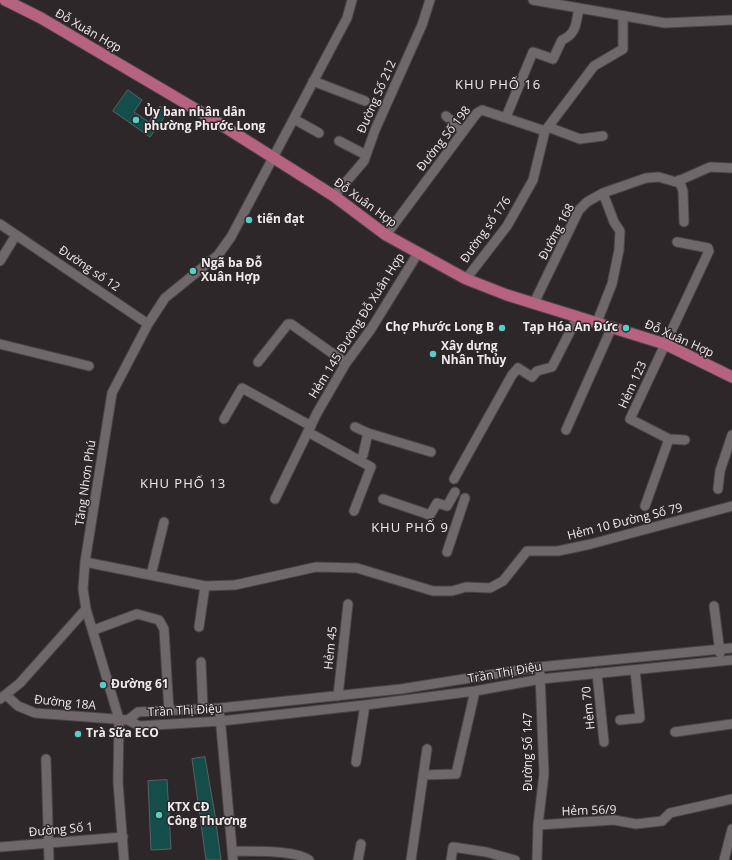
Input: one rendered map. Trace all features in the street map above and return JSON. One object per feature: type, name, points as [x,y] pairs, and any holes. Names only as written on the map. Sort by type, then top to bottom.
[{"type":"main road","name":"Đỗ Xuân Hợp","points":[[5,0],[67,34],[274,157],[334,196],[386,235],[466,279],[507,295],[612,326],[665,344],[732,377]]},
{"type":"street","name":"Tăng Nhơn Phú","points":[[124,860],[118,782],[123,720],[86,609],[83,589],[85,562],[112,393],[148,324],[164,298],[218,254],[231,237],[347,18],[352,0]]},
{"type":"street","name":"Đường Số 212","points":[[334,196],[364,161],[375,130],[422,25],[430,0]]},
{"type":"street","points":[[533,0],[671,24],[732,20]]},
{"type":"street","points":[[506,117],[533,52],[553,59],[562,40],[569,37],[574,32],[579,8]]},
{"type":"street","name":"Đường số 176","points":[[466,279],[506,226],[533,180],[547,129],[594,66],[623,49],[623,16]]},
{"type":"street","points":[[313,82],[364,100]]},
{"type":"street","name":"Đường Số 198","points":[[386,235],[463,131],[477,113],[482,110],[580,139],[603,136]]},
{"type":"street","points":[[446,116],[463,131]]},
{"type":"street","points":[[294,118],[319,133]]},
{"type":"street","points":[[339,141],[366,155]]},
{"type":"street","name":"Đường 168","points":[[534,303],[579,210],[588,202],[603,193],[646,178],[658,177],[676,182],[710,167],[732,168]]},
{"type":"street","points":[[679,180],[683,191],[684,222]]},
{"type":"street","points":[[597,322],[612,284],[619,250],[620,231],[614,222],[603,193]]},
{"type":"street","points":[[0,224],[16,235],[0,261]]},
{"type":"street","name":"Đường số 12","points":[[16,235],[148,324]]},
{"type":"street","points":[[665,344],[709,251],[708,248],[677,242]]},
{"type":"street","name":"Hẻm 145 Đường Đỗ Xuân Hợp","points":[[275,499],[309,429],[346,363],[371,329],[418,253]]},
{"type":"street","points":[[454,479],[512,375],[518,368],[532,377],[537,371],[552,367],[578,316]]},
{"type":"street","points":[[258,362],[288,324],[291,324],[346,363]]},
{"type":"street","points":[[566,430],[612,326]]},
{"type":"street","points":[[0,344],[90,366]]},
{"type":"street","name":"Hẻm 123","points":[[665,344],[630,418],[669,439],[685,440]]},
{"type":"street","points":[[224,419],[242,388],[371,467],[354,511]]},
{"type":"street","points":[[355,427],[368,433],[431,452]]},
{"type":"street","points":[[364,456],[368,433]]},
{"type":"street","points":[[718,489],[720,471],[732,435]]},
{"type":"street","points":[[645,506],[669,439]]},
{"type":"street","points":[[383,499],[430,515],[437,503],[447,506],[455,492]]},
{"type":"street","points":[[447,552],[465,498]]},
{"type":"street","name":"Hẻm 10 Đường Số 79","points":[[205,586],[235,585],[316,567],[357,568],[433,591],[452,591],[466,587],[490,588],[503,580],[527,551],[558,551],[591,544],[732,506]]},
{"type":"street","points":[[151,575],[164,522]]},
{"type":"street","points":[[85,562],[205,586],[199,627]]},
{"type":"street","name":"Hẻm 45","points":[[338,696],[348,604]]},
{"type":"street","points":[[714,606],[719,648],[722,660]]},
{"type":"street","points":[[3,697],[20,682],[86,609]]},
{"type":"street","points":[[94,630],[136,614],[156,618],[161,622],[164,629],[169,711]]},
{"type":"street","name":"Trần Thị Điệu","points":[[123,720],[138,712],[220,708],[338,696],[401,689],[539,667],[719,648],[732,648]]},
{"type":"street","name":"Trần Thị Điệu","points":[[123,720],[139,726],[221,721],[365,706],[475,691],[541,679],[732,660]]},
{"type":"street","points":[[201,662],[203,709]]},
{"type":"street","name":"Đường Số 147","points":[[537,860],[538,825],[544,774],[541,679],[539,667]]},
{"type":"street","points":[[620,720],[640,718],[635,670]]},
{"type":"street","name":"Hẻm 70","points":[[597,673],[604,742]]},
{"type":"street","points":[[401,689],[402,701]]},
{"type":"street","points":[[423,776],[456,774],[475,691]]},
{"type":"street","name":"Đường 18A","points":[[3,697],[34,713],[123,720]]},
{"type":"street","points":[[356,762],[365,706]]},
{"type":"street","points":[[220,708],[232,856],[279,853],[300,856],[309,860]]},
{"type":"street","points":[[675,732],[732,724]]},
{"type":"street","points":[[411,860],[427,749]]},
{"type":"street","points":[[46,759],[49,860]]},
{"type":"street","name":"Hẻm 56/9","points":[[538,825],[614,820],[636,824],[662,821],[670,813],[732,799]]},
{"type":"street","points":[[724,860],[732,829]]},
{"type":"street","name":"Đường Số 1","points":[[0,847],[123,837]]},
{"type":"street","points":[[358,860],[361,844]]},
{"type":"street","points":[[451,860],[453,847],[486,852],[515,860]]},
{"type":"building","name":"Ủy ban nhân dân phường Phước Long","points":[[128,90],[142,100],[134,112],[149,122],[160,106],[168,112],[150,137],[113,111]]},
{"type":"building","points":[[205,757],[221,860],[206,860],[192,759]]},
{"type":"building","name":"KTX CĐ Công Thương","points":[[167,780],[171,849],[151,850],[148,781]]},
{"type":"place","name":"Ủy ban nhân dân phường Phước Long","points":[[136,120]]},
{"type":"place","name":"tiến đạt","points":[[249,220]]},
{"type":"place","name":"Ngã ba Đỗ Xuân Hợp","points":[[193,271]]},
{"type":"place","name":"Chợ Phước Long B","points":[[502,328]]},
{"type":"place","name":"Tạp Hóa An Đức","points":[[626,328]]},
{"type":"place","name":"Xây dựng Nhân Thủy","points":[[433,354]]},
{"type":"place","name":"Đường 61","points":[[103,685]]},
{"type":"place","name":"Trà Sữa ECO","points":[[78,734]]},
{"type":"place","name":"KTX CĐ Công Thương","points":[[159,815]]},
{"type":"district","name":"KHU PHỐ 16","points":[[498,85]]},
{"type":"district","name":"KHU PHỐ 13","points":[[183,484]]},
{"type":"district","name":"KHU PHỐ 9","points":[[410,528]]}]
